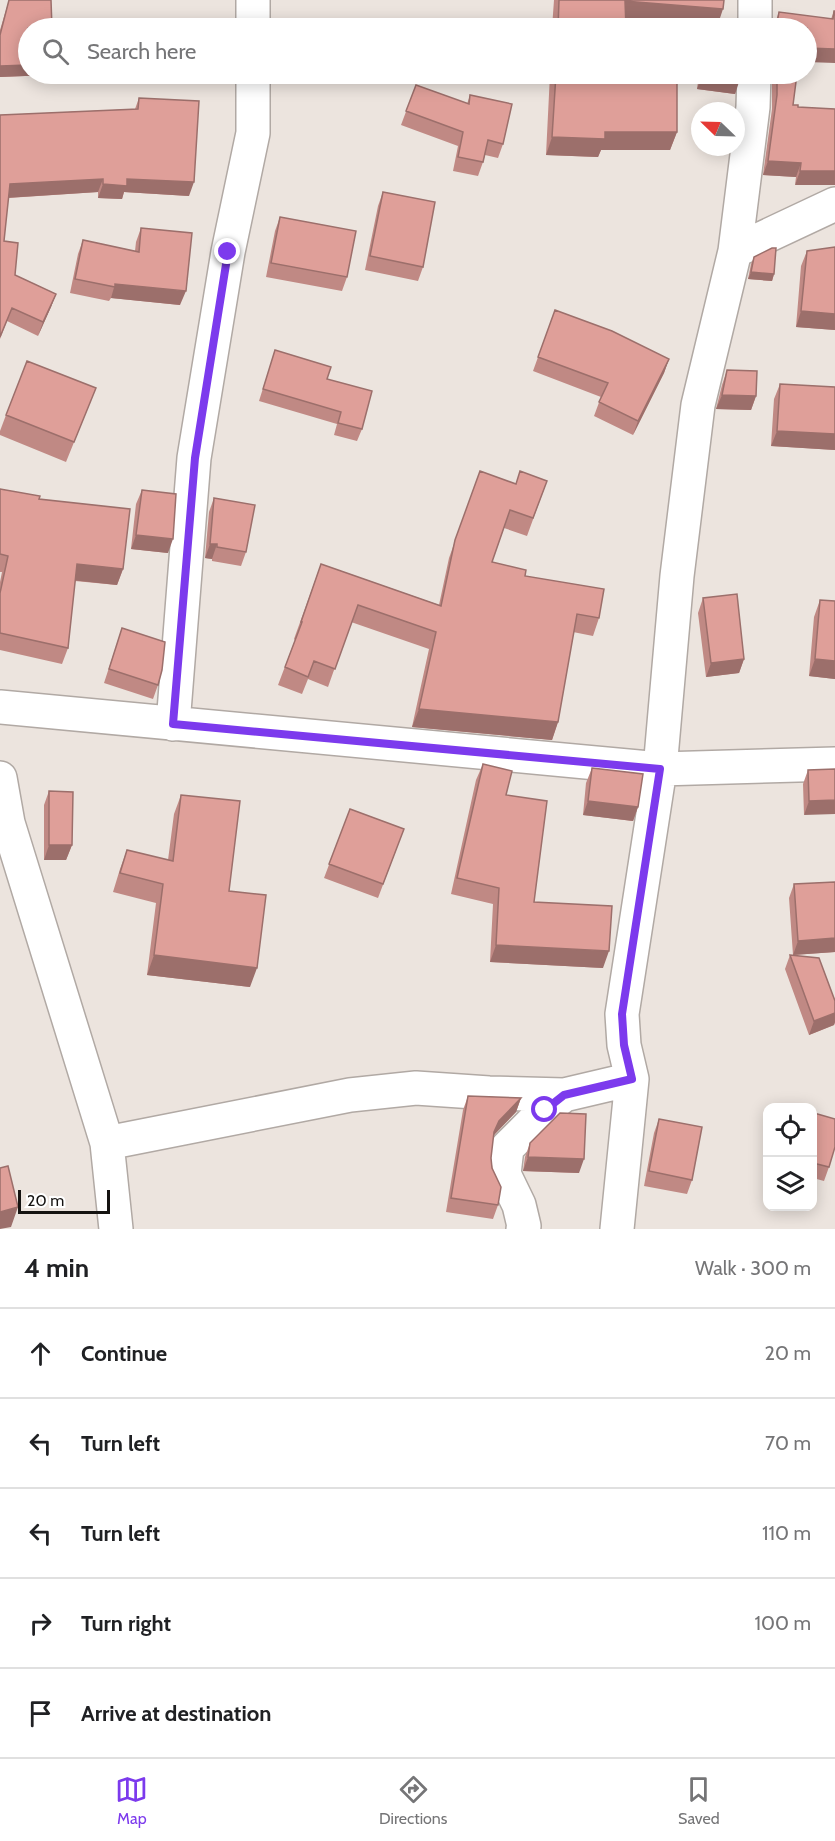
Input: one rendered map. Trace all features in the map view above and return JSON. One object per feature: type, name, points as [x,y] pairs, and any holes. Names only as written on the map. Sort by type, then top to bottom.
[{"type":"street","points":[[253,18],[254,0]]},
{"type":"street","points":[[755,18],[756,0]]},
{"type":"street","points":[[173,724],[195,458],[228,252],[253,133],[253,84]]},
{"type":"street","points":[[617,1229],[632,1079],[624,1045],[622,1014],[660,769],[677,576],[698,405],[735,251],[753,107],[754,84]]},
{"type":"street","points":[[735,251],[835,204]]},
{"type":"street","points":[[0,706],[660,769],[835,764]]},
{"type":"street","points":[[0,778],[8,823],[107,1143],[116,1229]]},
{"type":"street","points":[[107,1143],[350,1095],[416,1088],[489,1094],[564,1095],[632,1079]]},
{"type":"street","points":[[523,1229],[519,1205],[504,1173],[507,1148],[545,1110],[564,1095]]},
{"type":"building","points":[[9,0],[51,0],[52,18],[18,18],[18,65],[0,66],[0,35]]},
{"type":"building","points":[[559,0],[724,0],[723,9],[625,1],[626,18],[558,18]]},
{"type":"building","points":[[835,11],[835,49],[817,48],[817,18],[778,18],[779,12],[833,19]]},
{"type":"building","points":[[555,84],[677,84],[677,132],[605,132],[605,139],[552,137]]},
{"type":"building","points":[[777,84],[796,84],[793,105],[835,109],[835,171],[800,171],[801,163],[768,161]]},
{"type":"building","points":[[416,85],[469,104],[470,95],[512,104],[503,144],[488,140],[483,162],[458,157],[463,132],[406,111]]},
{"type":"building","points":[[139,98],[199,101],[194,182],[127,179],[127,186],[103,184],[103,179],[10,184],[4,241],[18,243],[15,275],[56,294],[43,322],[12,308],[0,337],[0,115],[138,109]]},
{"type":"building","points":[[383,192],[435,202],[423,267],[370,256]]},
{"type":"building","points":[[280,217],[356,231],[347,277],[271,263]]},
{"type":"building","points":[[141,228],[192,233],[186,291],[115,284],[115,287],[75,279],[83,240],[139,252]]},
{"type":"building","points":[[835,247],[835,314],[801,311],[807,251]]},
{"type":"building","points":[[776,248],[774,274],[751,272],[754,257]]},
{"type":"building","points":[[555,310],[612,331],[669,359],[638,421],[599,402],[608,383],[538,357]]},
{"type":"building","points":[[275,350],[331,367],[327,379],[372,391],[362,429],[338,423],[341,412],[263,389]]},
{"type":"building","points":[[27,361],[96,388],[74,442],[6,415]]},
{"type":"building","points":[[727,370],[757,371],[756,396],[722,395]]},
{"type":"building","points":[[780,384],[835,387],[835,434],[777,431]]},
{"type":"building","points":[[480,471],[516,484],[520,471],[547,481],[533,518],[510,510],[492,562],[526,570],[525,576],[604,589],[599,618],[577,614],[558,722],[419,709],[436,632],[358,605],[335,669],[314,661],[308,677],[285,667],[321,564],[441,606],[455,540]]},
{"type":"building","points":[[0,489],[40,496],[39,499],[130,509],[123,569],[77,564],[68,648],[0,633],[0,593],[8,556],[0,554]]},
{"type":"building","points":[[142,490],[176,494],[173,539],[136,535]]},
{"type":"building","points":[[214,498],[255,505],[246,552],[210,544]]},
{"type":"building","points":[[737,594],[744,659],[711,663],[703,598]]},
{"type":"building","points":[[820,600],[835,601],[835,661],[815,659]]},
{"type":"building","points":[[122,628],[165,642],[158,685],[109,669]]},
{"type":"building","points":[[483,764],[512,771],[506,795],[547,801],[534,902],[612,906],[609,951],[496,945],[499,888],[457,878]]},
{"type":"building","points":[[592,768],[643,774],[638,807],[588,801]]},
{"type":"building","points":[[835,769],[835,800],[809,801],[808,770]]},
{"type":"building","points":[[49,791],[73,792],[72,845],[49,845]]},
{"type":"building","points":[[181,795],[240,801],[229,891],[266,895],[257,968],[154,955],[163,884],[120,873],[127,850],[173,861]]},
{"type":"building","points":[[350,809],[404,829],[383,884],[329,864]]},
{"type":"building","points":[[835,882],[835,938],[798,941],[794,884]]},
{"type":"building","points":[[790,955],[819,958],[835,1001],[835,1013],[814,1021]]},
{"type":"building","points":[[468,1096],[521,1098],[499,1121],[494,1132],[491,1158],[492,1168],[501,1187],[498,1205],[451,1198]]},
{"type":"building","points":[[560,1113],[586,1114],[584,1159],[528,1157],[530,1143]]},
{"type":"building","points":[[817,1114],[835,1119],[835,1147],[829,1167],[817,1164]]},
{"type":"building","points":[[659,1119],[702,1127],[692,1180],[649,1171]]},
{"type":"building","points":[[8,1166],[18,1207],[0,1212],[0,1168]]},
{"type":"route","points":[[228,252],[195,458],[173,724],[660,769],[622,1014],[624,1045],[632,1079],[564,1095],[545,1110]]}]
